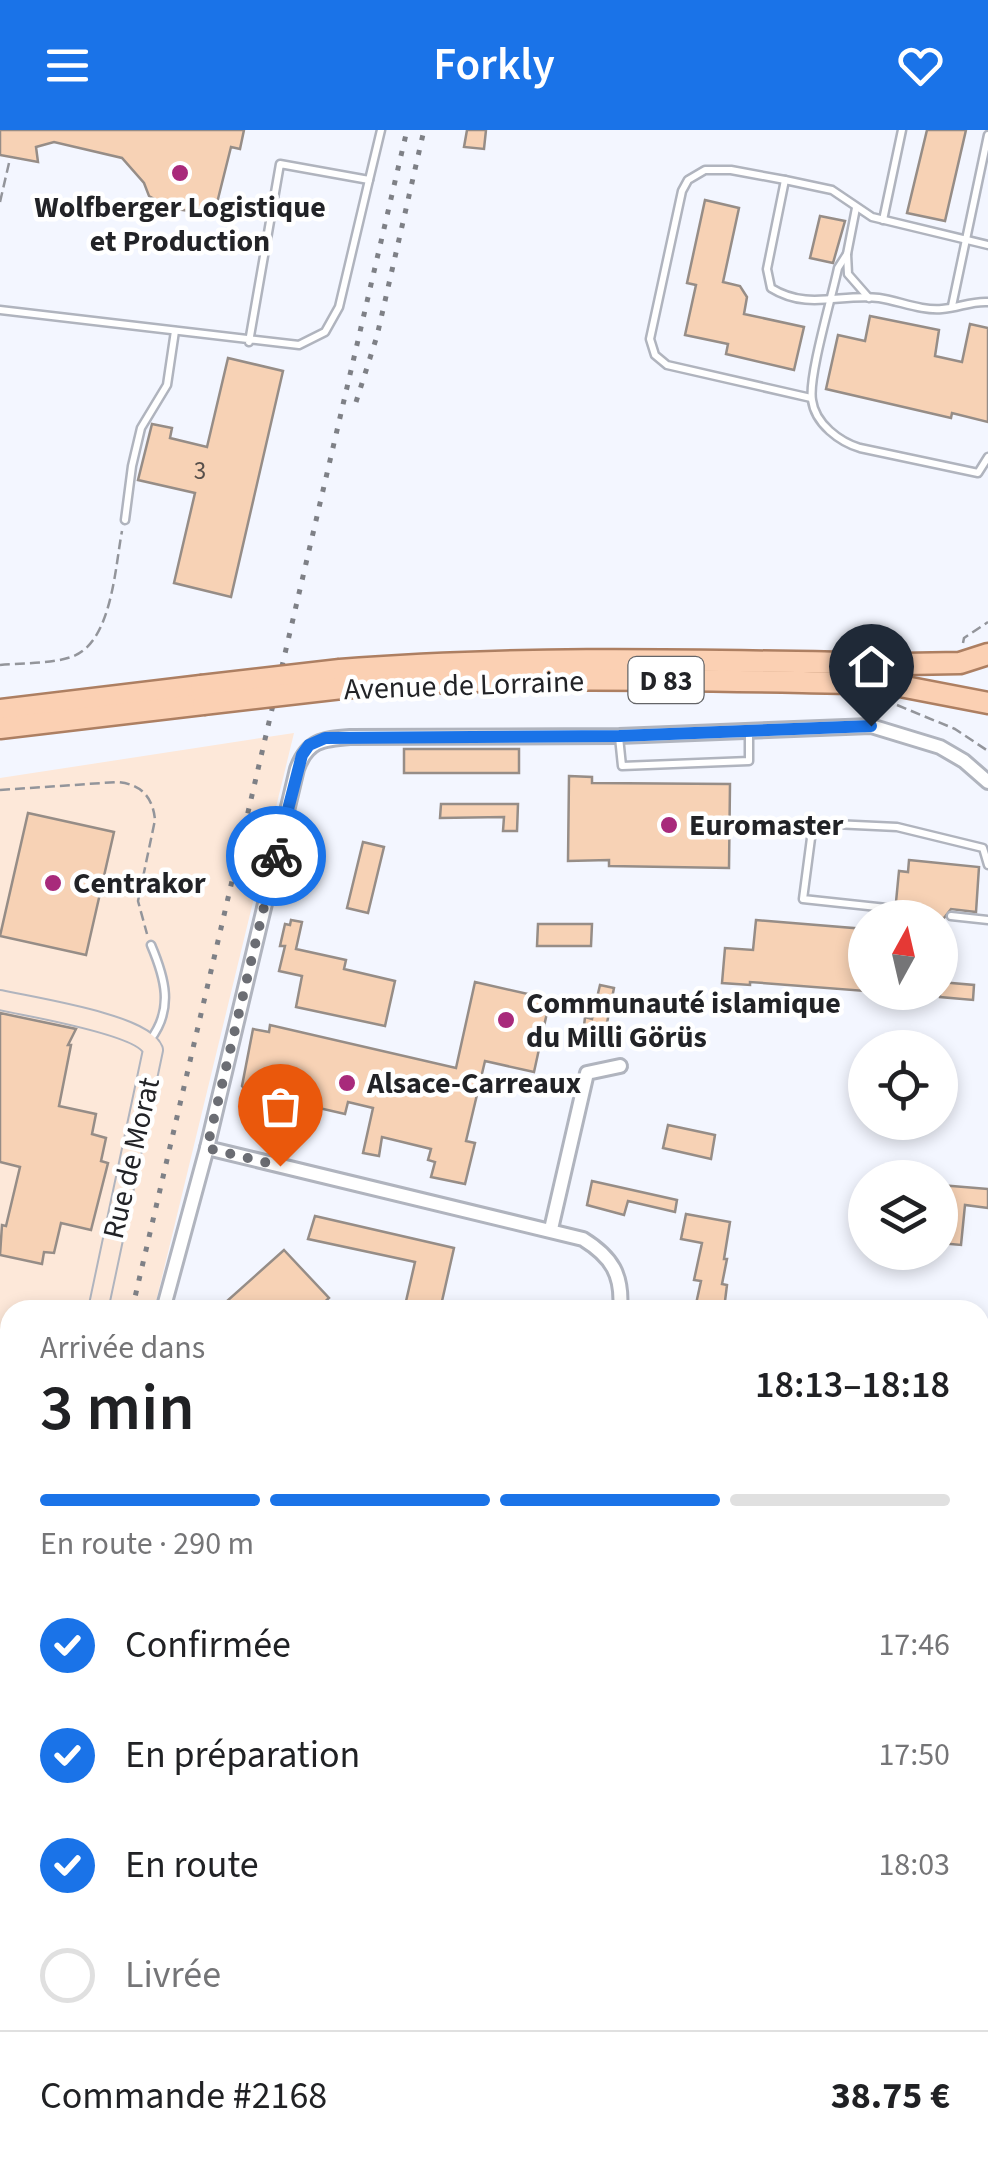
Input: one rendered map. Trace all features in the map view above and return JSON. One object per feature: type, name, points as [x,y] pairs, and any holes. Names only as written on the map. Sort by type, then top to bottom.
[{"type":"main road","name":"Avenue de Lorraine","points":[[0,710],[202,695],[341,679],[442,662],[904,664],[960,662],[988,654]]},
{"type":"main road","name":"Avenue de Lorraine","points":[[341,679],[836,682],[900,686],[988,703]]},
{"type":"main road","name":"Avenue de Lorraine","points":[[0,728],[202,695]]},
{"type":"street","points":[[166,1300],[207,1148],[296,770],[309,745],[325,738],[350,737],[619,736],[871,726],[940,747],[988,782]]},
{"type":"street","name":"Rue de Morat","points":[[0,1000],[130,1030],[150,1041],[152,1064],[100,1300]]},
{"type":"street","points":[[551,1230],[587,1073],[620,1066]]},
{"type":"street","points":[[207,1148],[583,1240],[604,1252],[618,1272],[621,1300]]},
{"type":"lane","points":[[0,310],[298,345],[325,332],[339,307],[380,130]]},
{"type":"lane","points":[[884,220],[902,130]]},
{"type":"lane","points":[[952,306],[988,135]]},
{"type":"lane","points":[[249,342],[280,164],[369,180]]},
{"type":"lane","points":[[811,398],[667,365],[651,348],[682,190],[688,180],[705,170],[731,170],[786,180],[832,190],[856,208],[884,220],[988,245]]},
{"type":"lane","points":[[786,180],[767,280],[771,288],[781,294],[831,302],[868,298],[934,309],[969,300],[988,302]]},
{"type":"lane","points":[[856,208],[847,254],[848,274],[868,298]]},
{"type":"lane","points":[[847,254],[838,268],[811,398],[813,407],[841,442],[978,473],[988,457]]},
{"type":"lane","points":[[125,520],[142,428],[166,384],[175,331]]},
{"type":"lane","points":[[619,736],[622,766],[749,761],[749,731]]},
{"type":"lane","points":[[848,904],[802,900],[813,823],[897,827],[983,848],[988,865]]},
{"type":"lane","points":[[958,917],[988,920]]},
{"type":"lane","points":[[150,1041],[160,1028],[168,990],[151,945]]},
{"type":"path","points":[[0,202],[9,163]]},
{"type":"path","points":[[0,666],[72,657],[92,644],[107,613],[125,520]]},
{"type":"path","points":[[954,729],[988,751]]},
{"type":"path","points":[[0,790],[118,782],[145,792],[154,807],[155,820],[138,901],[151,945]]},
{"type":"shaded area","points":[[294,733],[156,1300],[0,1300],[0,778]]},
{"type":"building","name":"Wolfberger Logistique et Production","points":[[0,130],[244,130],[240,149],[231,147],[216,207],[189,211],[170,208],[149,196],[144,183],[122,158],[54,142],[36,147],[38,162],[0,155]]},
{"type":"building","points":[[467,130],[486,130],[484,149],[464,147]]},
{"type":"building","points":[[927,130],[966,130],[945,221],[907,213]]},
{"type":"building","points":[[705,200],[739,208],[723,282],[740,286],[747,297],[744,314],[804,327],[794,370],[726,354],[728,344],[685,335],[696,285],[687,283]]},
{"type":"building","points":[[820,216],[845,221],[833,263],[810,258]]},
{"type":"building","points":[[870,316],[939,330],[935,356],[962,362],[970,324],[988,328],[988,422],[952,413],[951,418],[826,389],[838,335],[865,341]]},
{"type":"building","points":[[228,358],[283,371],[231,597],[174,583],[195,493],[138,480],[152,424],[172,428],[170,438],[207,447]]},
{"type":"building","points":[[404,749],[519,749],[519,773],[404,773]]},
{"type":"building","name":"Euromaster","points":[[569,776],[592,777],[592,783],[730,784],[729,868],[609,866],[609,860],[568,861]]},
{"type":"building","points":[[441,804],[518,804],[517,831],[503,831],[504,817],[440,818]]},
{"type":"building","points":[[28,813],[114,832],[86,955],[0,936]]},
{"type":"building","points":[[363,842],[384,847],[368,913],[347,908]]},
{"type":"building","points":[[909,860],[979,867],[976,912],[958,910],[958,900],[896,900],[899,871],[908,872]]},
{"type":"building","points":[[291,920],[302,922],[296,949],[346,960],[344,969],[395,981],[385,1026],[296,1007],[302,976],[279,971],[285,924],[290,925]]},
{"type":"building","points":[[756,920],[848,928],[848,990],[722,983],[725,948],[753,950]]},
{"type":"building","points":[[538,924],[592,924],[591,946],[537,946]]},
{"type":"building","points":[[475,982],[550,999],[534,1072],[485,1061],[466,1141],[475,1143],[465,1184],[431,1177],[435,1162],[428,1160],[431,1149],[382,1137],[379,1156],[363,1153],[373,1108],[348,1102],[345,1114],[306,1105],[305,1108],[277,1102],[278,1094],[249,1095],[242,1086],[253,1029],[269,1032],[270,1025],[456,1068]]},
{"type":"building","points":[[958,984],[974,985],[973,1000],[958,999]]},
{"type":"building","points":[[600,985],[614,988],[607,1023],[618,1025],[615,1042],[583,1035],[585,1017],[592,1019]]},
{"type":"building","points":[[0,1013],[76,1029],[68,1045],[59,1106],[96,1114],[92,1134],[106,1138],[101,1161],[108,1163],[91,1230],[61,1223],[54,1253],[44,1252],[42,1264],[0,1255],[2,1225],[6,1226],[20,1167],[0,1162]]},
{"type":"building","points":[[668,1125],[715,1135],[711,1159],[663,1148]]},
{"type":"building","points":[[592,1181],[677,1200],[675,1212],[628,1201],[624,1215],[587,1205]]},
{"type":"building","points":[[958,1186],[988,1189],[988,1208],[965,1205],[961,1245]]},
{"type":"building","points":[[686,1214],[730,1222],[722,1284],[727,1285],[725,1300],[697,1300],[701,1281],[694,1280],[702,1243],[681,1239]]},
{"type":"building","points":[[315,1216],[454,1248],[442,1300],[406,1300],[415,1262],[308,1239]]},
{"type":"building","points":[[284,1250],[329,1298],[327,1300],[228,1300]]},
{"type":"railway","points":[[134,1300],[407,130]]},
{"type":"railway","points":[[356,402],[377,336],[424,130]]},
{"type":"way so far","points":[[276,856],[207,1148],[280,1166]]},
{"type":"place","name":"Wolfberger Logistique et Production","points":[[180,173]]},
{"type":"place","name":"Euromaster","points":[[669,825]]},
{"type":"place","name":"Centrakor","points":[[53,883]]},
{"type":"place","name":"Communauté islamique du Milli Görüs","points":[[506,1020]]},
{"type":"place","name":"Alsace-Carreaux","points":[[347,1083]]},
{"type":"route","points":[[276,856],[302,755],[309,745],[325,738],[619,736],[871,726]]}]
